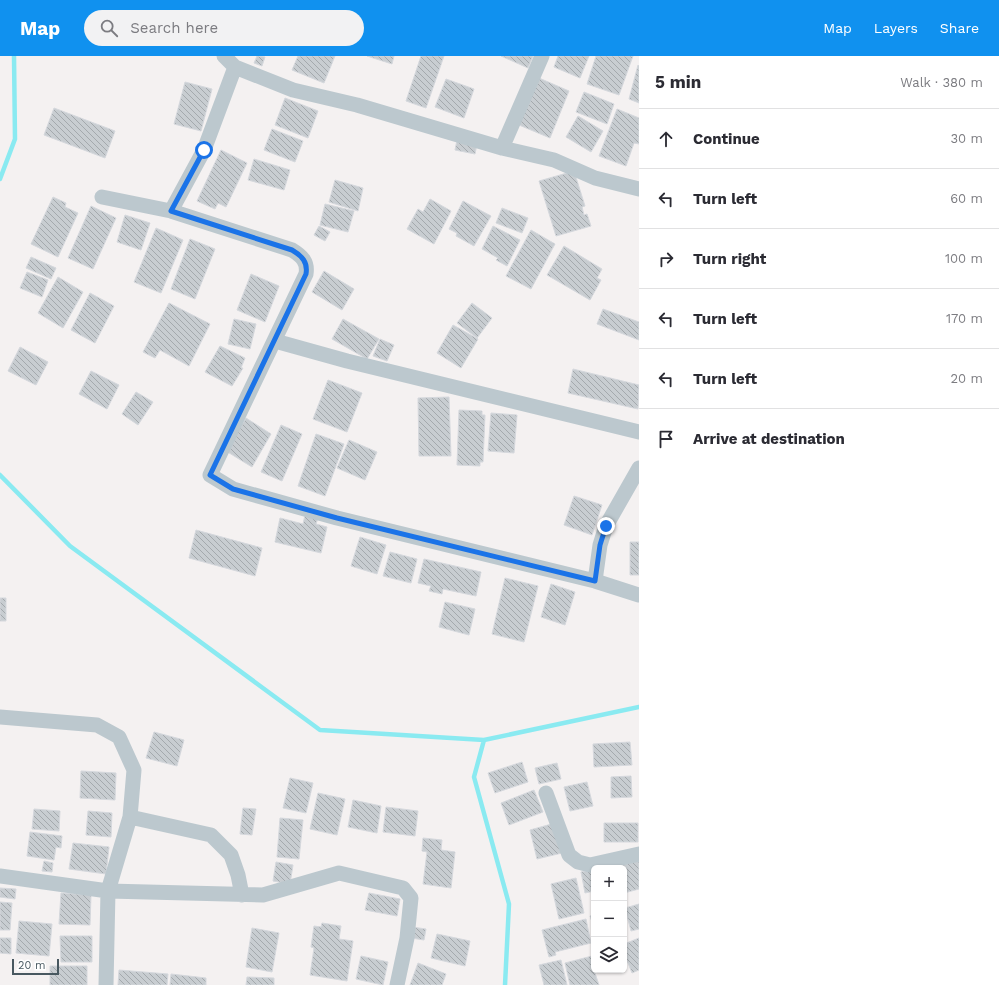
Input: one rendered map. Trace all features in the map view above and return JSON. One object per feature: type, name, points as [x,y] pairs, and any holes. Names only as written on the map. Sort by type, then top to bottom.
[{"type":"street","points":[[224,56],[235,67],[293,90],[357,105],[502,148],[554,160],[595,178],[639,189]]},
{"type":"street","points":[[502,148],[542,56]]},
{"type":"street","points":[[171,211],[204,150],[235,67]]},
{"type":"street","points":[[102,197],[171,211],[292,250],[300,254],[305,261],[307,268],[306,274],[210,475],[233,489],[337,518],[595,581],[639,594]]},
{"type":"street","points":[[275,341],[347,361],[639,432]]},
{"type":"street","points":[[595,581],[600,545],[606,526],[639,468]]},
{"type":"street","points":[[0,717],[97,725],[119,737],[134,770],[130,817],[108,891],[106,985]]},
{"type":"street","points":[[546,793],[569,855],[578,862],[590,865],[639,854]]},
{"type":"street","points":[[130,817],[212,835],[231,855],[238,875],[242,895]]},
{"type":"street","points":[[0,876],[108,891],[263,895],[338,873],[403,888],[411,898],[407,938],[397,985]]},
{"type":"building","points":[[257,56],[265,57],[262,66],[254,63]]},
{"type":"building","points":[[298,56],[335,56],[324,83],[292,70]]},
{"type":"building","points":[[367,56],[394,56],[392,64]]},
{"type":"building","points":[[421,56],[444,56],[426,108],[406,101]]},
{"type":"building","points":[[501,56],[533,56],[528,68]]},
{"type":"building","points":[[558,56],[589,56],[580,78],[554,67]]},
{"type":"building","points":[[596,56],[633,56],[619,95],[587,84]]},
{"type":"building","points":[[638,65],[639,66],[639,103],[629,99]]},
{"type":"building","points":[[539,78],[569,91],[550,138],[519,125]]},
{"type":"building","points":[[446,79],[474,89],[464,118],[435,107]]},
{"type":"building","points":[[185,82],[212,89],[201,131],[174,124]]},
{"type":"building","points":[[584,92],[614,104],[607,124],[576,112]]},
{"type":"building","points":[[285,98],[318,111],[308,138],[275,125]]},
{"type":"building","points":[[54,108],[115,131],[105,158],[44,135]]},
{"type":"building","points":[[617,109],[639,118],[639,144],[634,143],[626,166],[599,156]]},
{"type":"building","points":[[578,116],[603,131],[591,152],[566,137]]},
{"type":"building","points":[[272,129],[303,141],[295,162],[264,150]]},
{"type":"building","points":[[457,140],[477,144],[475,154],[455,150]]},
{"type":"building","points":[[221,150],[247,163],[226,207],[218,203],[215,209],[197,201]]},
{"type":"building","points":[[254,159],[290,170],[284,190],[248,180]]},
{"type":"building","points":[[574,171],[585,206],[582,207],[584,215],[587,214],[591,226],[556,236],[539,181]]},
{"type":"building","points":[[335,180],[363,188],[358,211],[329,202]]},
{"type":"building","points":[[53,197],[66,203],[65,207],[78,213],[58,257],[31,244]]},
{"type":"building","points":[[430,199],[451,211],[434,244],[407,229],[418,209],[423,212]]},
{"type":"building","points":[[463,201],[491,216],[474,246],[456,236],[457,233],[449,229]]},
{"type":"building","points":[[325,204],[354,211],[348,232],[320,225]]},
{"type":"building","points":[[91,206],[116,218],[93,269],[68,258]]},
{"type":"building","points":[[502,208],[528,218],[522,233],[496,223]]},
{"type":"building","points":[[125,215],[150,223],[141,250],[117,242]]},
{"type":"building","points":[[319,226],[330,232],[325,241],[314,235]]},
{"type":"building","points":[[493,226],[520,240],[507,266],[496,260],[498,258],[482,249]]},
{"type":"building","points":[[156,228],[183,240],[161,293],[134,282]]},
{"type":"building","points":[[531,230],[555,244],[531,289],[506,276]]},
{"type":"building","points":[[190,239],[215,249],[195,299],[171,289]]},
{"type":"building","points":[[564,246],[602,269],[597,278],[601,280],[590,300],[547,275]]},
{"type":"building","points":[[31,257],[56,268],[51,279],[26,268]]},
{"type":"building","points":[[324,271],[354,289],[342,310],[312,292]]},
{"type":"building","points":[[27,272],[48,280],[42,297],[20,288]]},
{"type":"building","points":[[251,274],[279,286],[265,322],[237,310]]},
{"type":"building","points":[[58,277],[83,292],[63,328],[38,313]]},
{"type":"building","points":[[90,293],[114,306],[95,343],[71,330]]},
{"type":"building","points":[[169,303],[210,324],[189,366],[160,350],[155,358],[143,352]]},
{"type":"building","points":[[472,303],[492,318],[477,338],[457,323]]},
{"type":"building","points":[[603,309],[639,322],[639,340],[597,324]]},
{"type":"building","points":[[234,319],[256,324],[250,349],[228,344]]},
{"type":"building","points":[[343,319],[379,339],[367,359],[332,339]]},
{"type":"building","points":[[453,325],[478,339],[461,368],[437,353]]},
{"type":"building","points":[[380,339],[394,345],[387,361],[373,356]]},
{"type":"building","points":[[220,346],[245,358],[241,368],[243,368],[232,386],[205,372]]},
{"type":"building","points":[[20,347],[48,362],[36,385],[8,371]]},
{"type":"building","points":[[573,369],[639,385],[638,409],[568,393]]},
{"type":"building","points":[[91,371],[119,385],[107,409],[79,394]]},
{"type":"building","points":[[328,380],[362,393],[347,432],[313,419]]},
{"type":"building","points":[[136,392],[153,402],[138,425],[122,414]]},
{"type":"building","points":[[449,397],[451,456],[419,456],[418,398]]},
{"type":"building","points":[[459,410],[482,411],[482,415],[485,415],[483,462],[480,462],[480,466],[457,465]]},
{"type":"building","points":[[491,413],[517,415],[514,453],[488,451]]},
{"type":"building","points":[[246,418],[271,434],[252,467],[226,451]]},
{"type":"building","points":[[281,425],[302,434],[282,481],[261,472]]},
{"type":"building","points":[[316,434],[344,444],[325,496],[298,486]]},
{"type":"building","points":[[349,440],[377,452],[365,480],[337,468]]},
{"type":"building","points":[[574,496],[602,505],[592,535],[564,525]]},
{"type":"building","points":[[305,515],[318,518],[316,524],[327,527],[321,553],[275,542],[280,518],[303,524]]},
{"type":"building","points":[[196,530],[262,548],[255,576],[189,558]]},
{"type":"building","points":[[360,537],[386,545],[377,574],[351,566]]},
{"type":"building","points":[[630,542],[639,542],[639,575],[630,575]]},
{"type":"building","points":[[390,552],[417,559],[411,583],[383,576]]},
{"type":"building","points":[[424,559],[481,572],[476,596],[443,589],[442,594],[429,591],[431,586],[418,583]]},
{"type":"building","points":[[505,578],[538,586],[524,642],[492,634]]},
{"type":"building","points":[[551,584],[575,592],[565,625],[541,617]]},
{"type":"building","points":[[0,598],[6,598],[6,621],[0,621]]},
{"type":"building","points":[[445,602],[475,609],[469,635],[439,627]]},
{"type":"building","points":[[154,732],[184,740],[177,766],[146,758]]},
{"type":"building","points":[[630,742],[632,765],[594,767],[593,744]]},
{"type":"building","points":[[522,762],[528,782],[495,793],[488,773]]},
{"type":"building","points":[[557,763],[561,779],[539,784],[535,768]]},
{"type":"building","points":[[81,771],[116,773],[115,800],[80,798]]},
{"type":"building","points":[[631,776],[632,797],[611,798],[611,777]]},
{"type":"building","points":[[290,778],[313,783],[306,813],[283,808]]},
{"type":"building","points":[[587,782],[593,806],[570,811],[564,787]]},
{"type":"building","points":[[534,790],[543,812],[509,825],[501,803]]},
{"type":"building","points":[[318,793],[345,799],[337,835],[310,829]]},
{"type":"building","points":[[353,800],[381,806],[377,833],[348,827]]},
{"type":"building","points":[[386,807],[418,811],[415,836],[383,832]]},
{"type":"building","points":[[243,808],[256,809],[252,835],[240,834]]},
{"type":"building","points":[[34,809],[60,811],[59,831],[32,829]]},
{"type":"building","points":[[88,811],[112,813],[111,837],[86,835]]},
{"type":"building","points":[[280,818],[303,820],[299,859],[277,857]]},
{"type":"building","points":[[555,823],[562,853],[537,859],[530,830]]},
{"type":"building","points":[[604,823],[638,823],[638,842],[604,842]]},
{"type":"building","points":[[30,832],[62,836],[61,848],[56,847],[54,860],[27,856]]},
{"type":"building","points":[[423,838],[442,840],[441,850],[455,852],[451,888],[423,884],[427,852],[422,851]]},
{"type":"building","points":[[73,843],[109,847],[106,874],[69,869]]},
{"type":"building","points":[[639,859],[639,889],[627,892],[627,865],[618,865]]},
{"type":"building","points":[[44,861],[53,863],[52,872],[42,871]]},
{"type":"building","points":[[276,862],[293,865],[290,884],[273,881]]},
{"type":"building","points":[[591,870],[591,892],[585,893],[581,872]]},
{"type":"building","points":[[576,878],[584,913],[559,919],[551,884]]},
{"type":"building","points":[[0,888],[16,889],[15,899],[0,897]]},
{"type":"building","points":[[61,893],[91,895],[90,925],[59,924]]},
{"type":"building","points":[[369,893],[400,899],[397,916],[365,910]]},
{"type":"building","points":[[0,902],[12,903],[10,930],[0,930]]},
{"type":"building","points":[[639,904],[639,929],[631,931],[627,916],[627,907]]},
{"type":"building","points":[[586,919],[591,943],[555,952],[556,955],[549,957],[542,930]]},
{"type":"building","points":[[19,921],[52,924],[49,956],[16,953]]},
{"type":"building","points":[[322,923],[341,926],[339,939],[353,941],[347,981],[310,975],[314,948],[311,947],[314,926],[321,927]]},
{"type":"building","points":[[412,927],[426,929],[424,940],[411,938]]},
{"type":"building","points":[[252,928],[279,933],[272,972],[246,967]]},
{"type":"building","points":[[437,934],[470,941],[465,966],[431,958]]},
{"type":"building","points":[[60,936],[92,936],[92,962],[61,962]]},
{"type":"building","points":[[0,938],[11,938],[11,954],[0,953]]},
{"type":"building","points":[[639,938],[639,970],[632,973],[627,960],[627,943]]},
{"type":"building","points":[[361,956],[388,962],[383,985],[356,979]]},
{"type":"building","points":[[591,956],[591,973],[595,973],[599,985],[570,985],[565,963]]},
{"type":"building","points":[[561,960],[567,985],[544,985],[539,965]]},
{"type":"building","points":[[418,963],[446,974],[442,985],[410,985]]},
{"type":"building","points":[[50,966],[87,966],[87,985],[50,985]]},
{"type":"building","points":[[119,970],[168,974],[167,985],[118,985]]},
{"type":"building","points":[[171,974],[206,978],[206,985],[170,985]]},
{"type":"building","points":[[247,977],[274,978],[274,985],[246,985]]},
{"type":"waterway","points":[[0,179],[15,139],[14,56]]},
{"type":"waterway","points":[[0,475],[70,546],[320,730],[484,740],[639,707]]},
{"type":"waterway","points":[[484,740],[474,777],[509,904],[505,985]]},
{"type":"route","points":[[204,150],[171,211],[292,250],[300,254],[305,261],[307,268],[306,274],[275,341],[210,475],[233,489],[337,518],[552,572],[595,581],[600,545],[606,526]]}]
